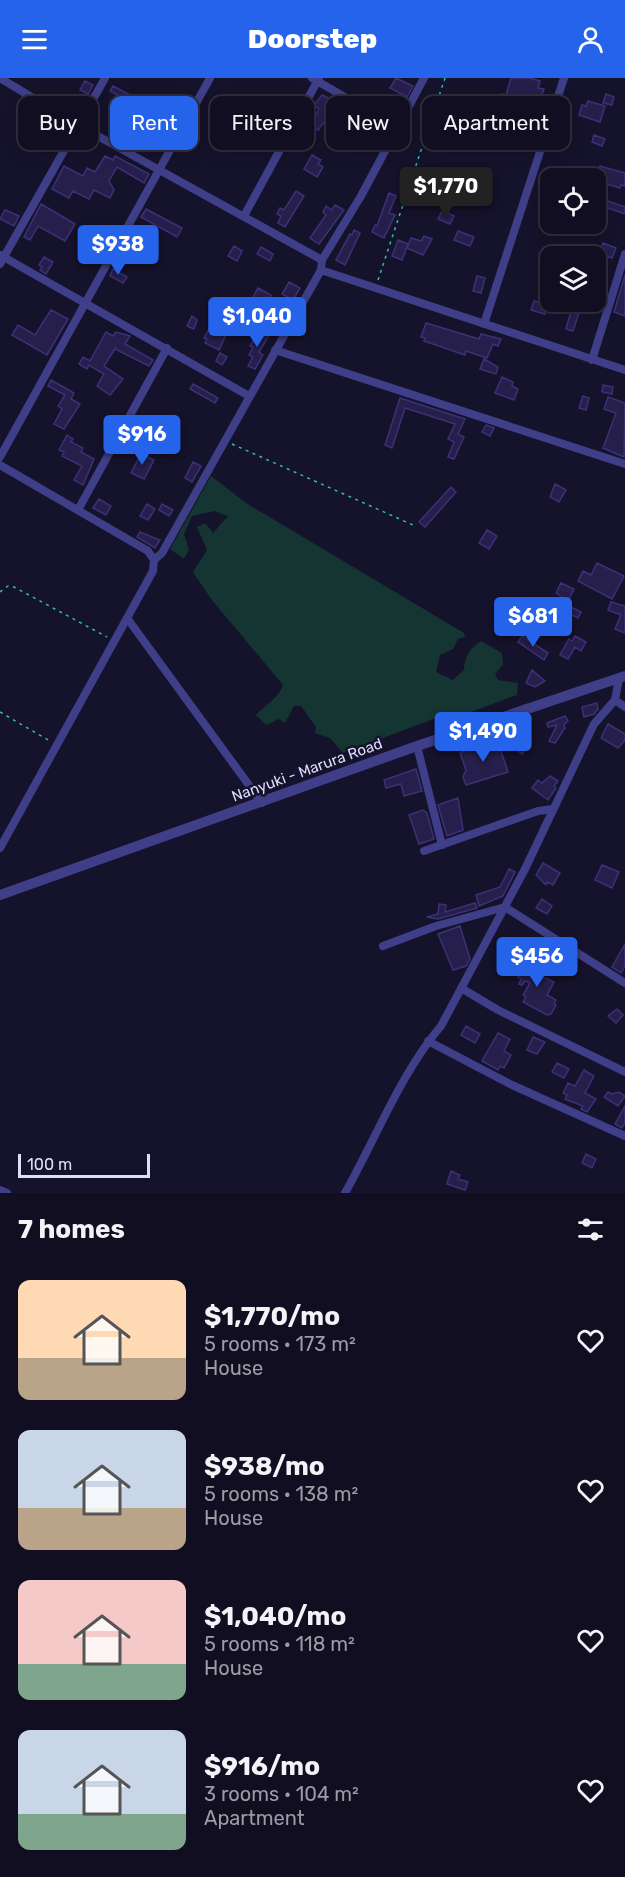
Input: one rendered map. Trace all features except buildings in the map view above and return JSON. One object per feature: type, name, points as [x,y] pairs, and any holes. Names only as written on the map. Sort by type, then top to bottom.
[{"type":"street","points":[[0,78],[30,96]]},
{"type":"street","points":[[95,96],[105,78]]},
{"type":"street","points":[[0,457],[210,78]]},
{"type":"street","points":[[410,105],[424,78]]},
{"type":"street","points":[[483,324],[564,78]]},
{"type":"street","points":[[244,216],[316,79],[344,96]]},
{"type":"street","points":[[98,136],[322,260]]},
{"type":"street","points":[[64,150],[1,259],[167,348],[249,396]]},
{"type":"street","points":[[154,560],[162,553],[226,442],[249,396],[321,270],[322,260],[334,245],[386,150]]},
{"type":"street","points":[[592,360],[625,254]]},
{"type":"street","points":[[321,270],[625,370]]},
{"type":"street","points":[[78,510],[167,348]]},
{"type":"street","points":[[275,350],[625,464]]},
{"type":"street","points":[[0,465],[147,551],[154,560],[153,572],[0,848]]},
{"type":"street","points":[[127,618],[262,803]]},
{"type":"street","points":[[345,1193],[428,1041],[441,1026],[462,988],[505,907],[594,724],[615,700],[622,677]]},
{"type":"street","name":"Nanyuki - Marura Road","points":[[0,895],[417,746],[622,677]]},
{"type":"street","points":[[615,700],[625,707]]},
{"type":"street","points":[[417,746],[442,844]]},
{"type":"street","points":[[424,851],[538,811],[553,809]]},
{"type":"street","points":[[383,946],[436,926],[505,907],[625,983]]},
{"type":"street","points":[[462,988],[498,1010],[625,1072]]},
{"type":"street","points":[[428,1041],[512,1084],[625,1136]]},
{"type":"street","points":[[0,1190],[7,1193]]},
{"type":"path","points":[[376,287],[445,78]]},
{"type":"path","points":[[226,442],[413,525]]},
{"type":"path","points":[[0,592],[8,586],[14,587],[114,640]]},
{"type":"path","points":[[0,712],[56,744]]},
{"type":"green space","points":[[211,476],[246,503],[464,633],[465,637],[458,639],[453,649],[440,655],[436,672],[453,680],[464,670],[466,657],[481,641],[502,653],[503,664],[495,674],[498,680],[518,683],[517,695],[458,717],[452,712],[343,753],[330,738],[315,733],[316,727],[301,706],[294,706],[285,723],[279,719],[266,725],[256,715],[275,698],[283,685],[211,599],[193,572],[207,550],[197,527],[205,523],[213,533],[228,516],[214,511],[192,516],[184,534],[189,550],[184,559],[170,549]]}]
